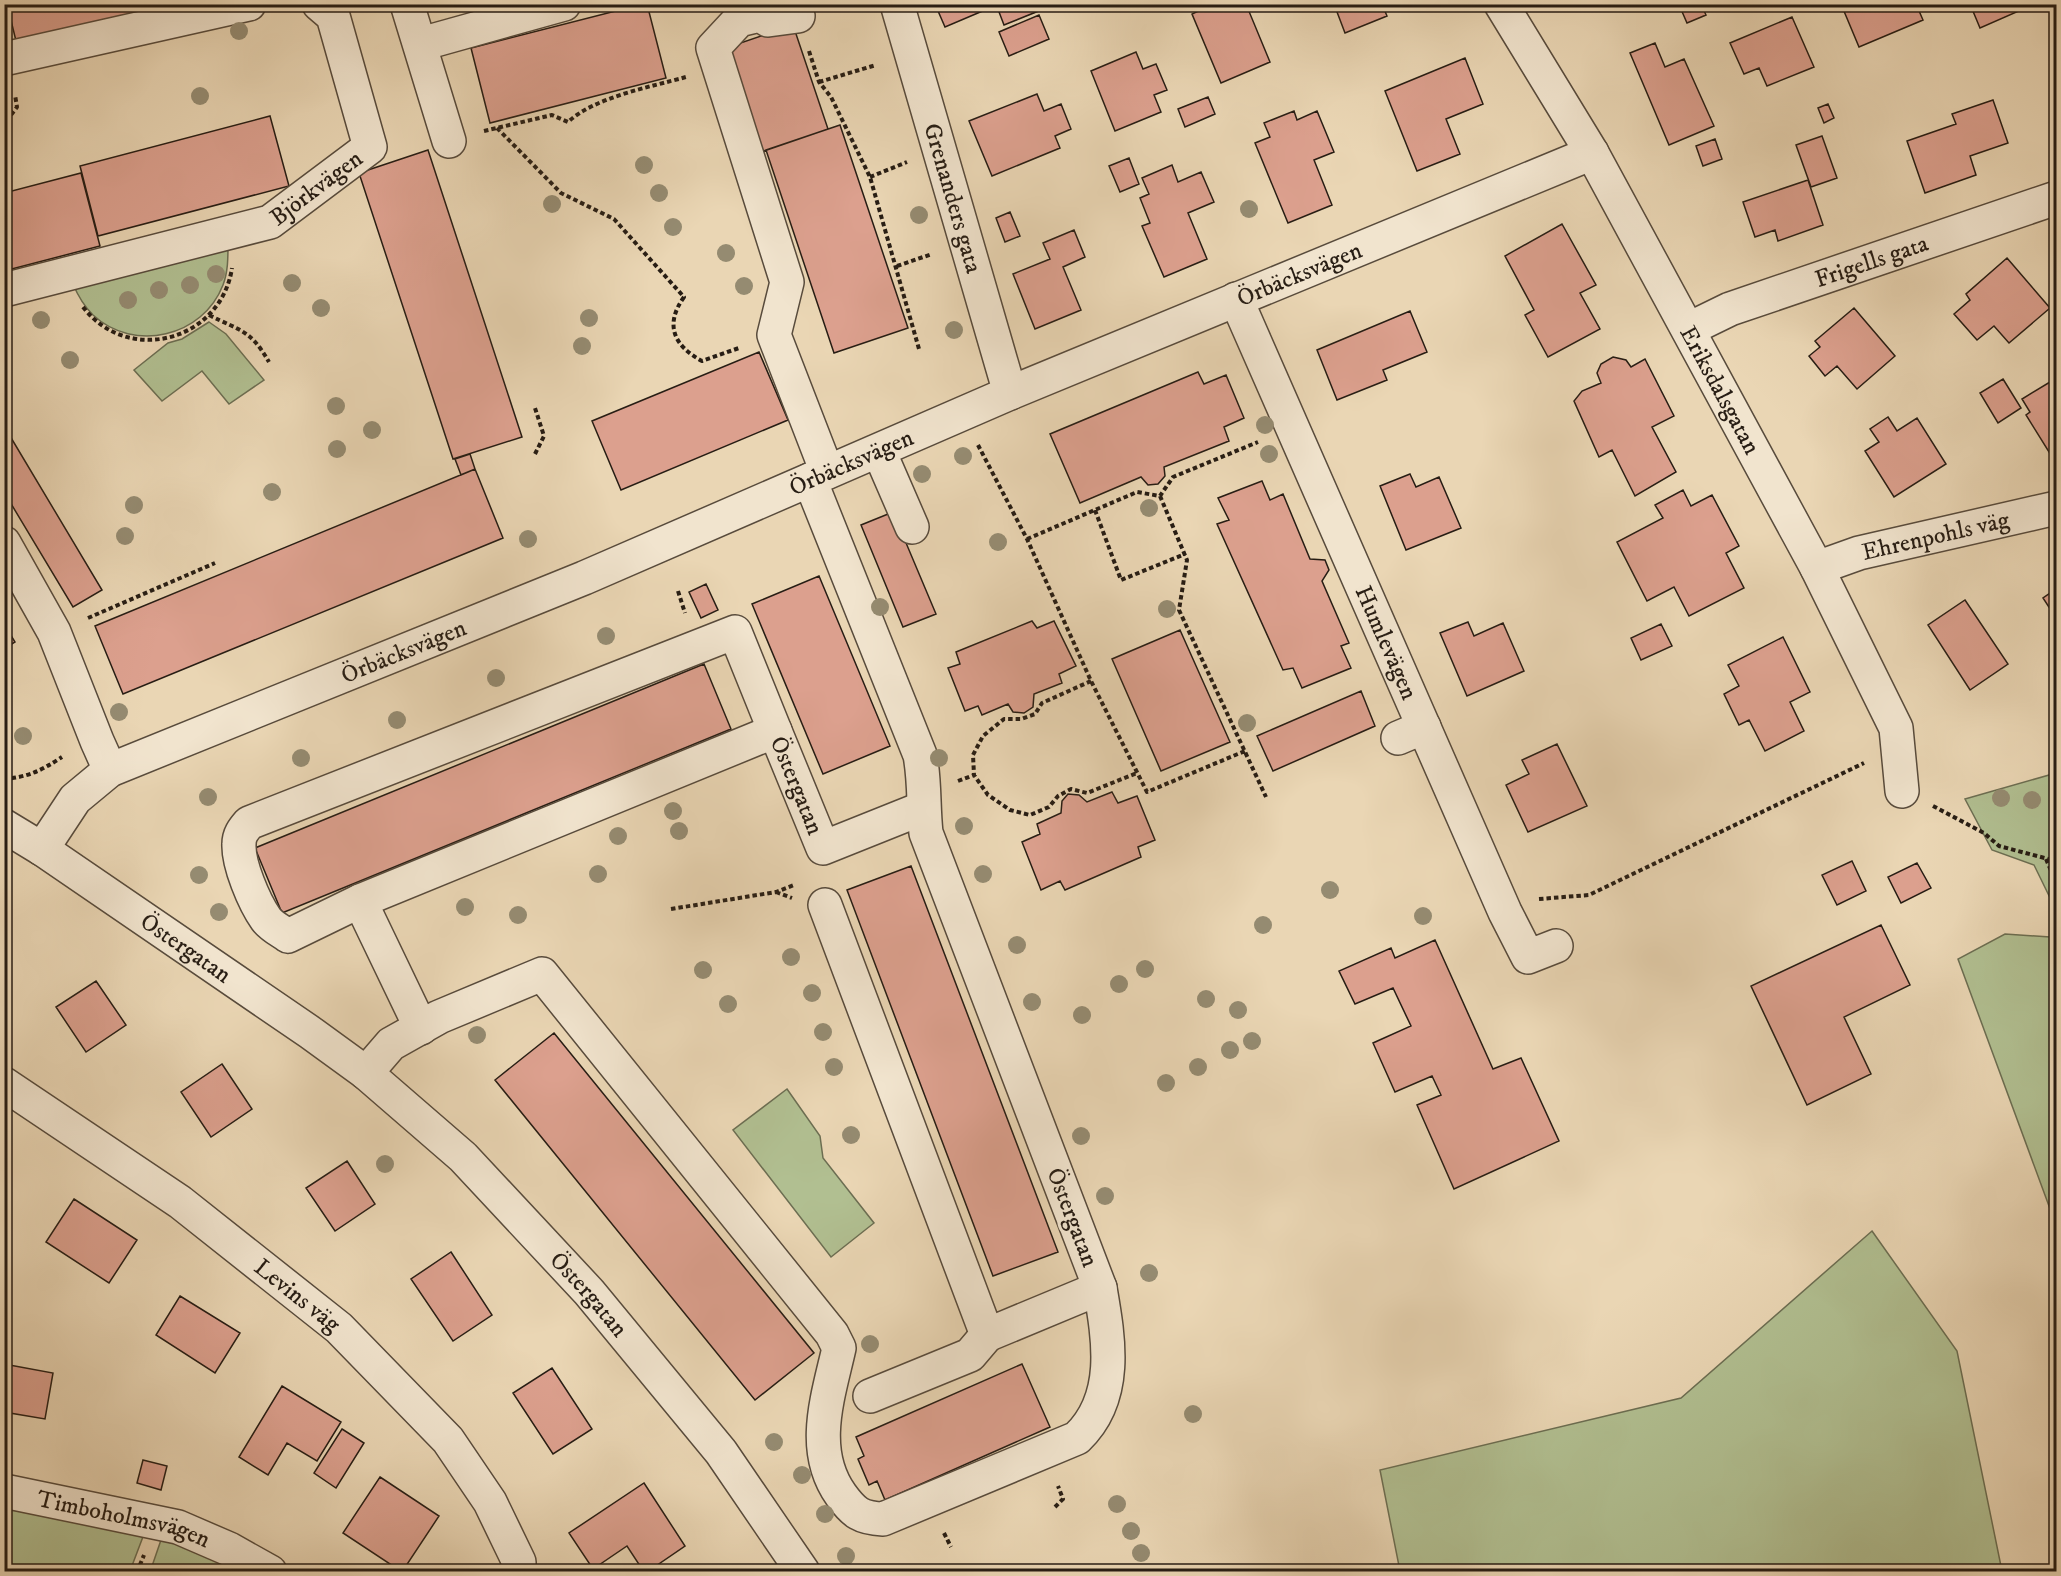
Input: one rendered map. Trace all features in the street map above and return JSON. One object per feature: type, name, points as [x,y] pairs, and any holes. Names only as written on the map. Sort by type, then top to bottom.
[{"type":"street","points":[[4,59],[249,4]]},
{"type":"street","name":"Björkvägen","points":[[4,290],[270,222],[370,147],[333,16],[319,4]]},
{"type":"street","points":[[407,4],[449,141]]},
{"type":"street","points":[[421,44],[564,4]]},
{"type":"street","name":"Grenanders gata","points":[[897,4],[1010,393]]},
{"type":"street","name":"Eriksdalsgatan","points":[[1512,8],[1689,329],[1817,568],[1896,728],[1902,791]]},
{"type":"street","points":[[798,16],[768,20],[760,15],[739,20],[713,48],[787,282],[774,335],[818,476],[920,754],[925,788],[923,808]]},
{"type":"street","name":"Örbäcksvägen","points":[[42,849],[75,799],[110,770],[584,578],[1010,393],[1592,153]]},
{"type":"street","name":"Frigells gata","points":[[1689,329],[1730,309],[2056,198]]},
{"type":"street","name":"Humlevägen","points":[[1236,299],[1411,733],[1528,957],[1556,946]]},
{"type":"street","points":[[879,450],[912,527]]},
{"type":"street","name":"Ehrenpohls väg","points":[[1817,568],[1859,553],[2056,508]]},
{"type":"street","points":[[4,543],[54,632],[96,741],[110,770]]},
{"type":"street","name":"Östergatan","points":[[366,1073],[391,1044],[439,1017],[542,974],[832,1334],[839,1348],[828,1386],[823,1423],[825,1460],[829,1474],[846,1502],[857,1513],[869,1518],[883,1519],[1077,1438],[1088,1428],[1105,1393],[1108,1376],[1107,1328],[1100,1288],[926,832],[923,808],[823,848],[735,632],[249,823],[242,831],[239,843],[240,860],[251,889],[267,920],[288,936],[360,901],[775,731]]},
{"type":"street","name":"Östergatan","points":[[4,825],[311,1033],[366,1073],[463,1157],[589,1292],[722,1452],[803,1572]]},
{"type":"street","points":[[360,901],[421,1028]]},
{"type":"street","points":[[825,905],[987,1335]]},
{"type":"street","name":"Levins väg","points":[[4,1084],[180,1202],[339,1328],[448,1440],[490,1502],[519,1562],[519,1572]]},
{"type":"street","points":[[870,1396],[970,1355],[987,1335],[1100,1288]]},
{"type":"street","name":"Timboholmsvägen","points":[[4,1491],[178,1527],[229,1549],[270,1572]]},
{"type":"path","points":[[798,16],[819,82],[831,97],[870,177],[897,266],[918,349]]},
{"type":"path","points":[[819,82],[880,64]]},
{"type":"path","points":[[449,141],[552,115],[568,122],[579,112],[599,103],[719,67]]},
{"type":"path","points":[[4,117],[11,115],[17,107],[15,91]]},
{"type":"path","points":[[497,128],[561,193],[614,219],[684,297],[672,321],[674,332],[680,343],[693,356],[702,361],[774,335]]},
{"type":"path","points":[[870,177],[909,161]]},
{"type":"path","points":[[67,274],[75,296],[88,314],[105,328],[126,337],[148,340],[170,337],[191,329],[209,315],[222,297],[231,277],[233,255],[230,232]]},
{"type":"path","points":[[897,266],[937,252]]},
{"type":"path","points":[[209,315],[243,330],[259,345],[268,362]]},
{"type":"path","points":[[535,408],[544,436],[535,454]]},
{"type":"path","points":[[1160,496],[1173,477],[1265,439]]},
{"type":"path","points":[[978,444],[1027,539],[1091,681],[1147,792],[1245,751]]},
{"type":"path","points":[[1027,539],[1137,492],[1160,496]]},
{"type":"path","points":[[1160,496],[1187,560],[1179,610],[1266,797]]},
{"type":"path","points":[[1095,510],[1121,580],[1185,554]]},
{"type":"path","points":[[54,632],[215,564]]},
{"type":"path","points":[[1091,681],[1042,703],[1035,714],[1021,719],[1004,718],[983,736],[973,755],[974,775],[988,795],[1010,810],[1029,815],[1050,807],[1058,796],[1071,789],[1087,793],[1137,773]]},
{"type":"path","points":[[4,779],[24,778],[62,757]]},
{"type":"path","points":[[1537,900],[1589,895],[1865,762]]},
{"type":"path","points":[[1953,816],[1984,833],[1999,846],[2056,861]]},
{"type":"path","points":[[671,909],[776,892],[820,875],[823,848]]},
{"type":"path","points":[[2046,858],[2056,882]]},
{"type":"green space","points":[[228,244],[225,280],[213,303],[200,317],[166,334],[147,336],[128,334],[110,327],[90,312],[73,284]]},
{"type":"green space","points":[[209,322],[226,334],[264,380],[229,404],[202,371],[162,401],[134,370],[168,343],[182,339]]},
{"type":"green space","points":[[2056,773],[2056,910],[2034,865],[1992,850],[1965,799]]},
{"type":"green space","points":[[2005,934],[2050,937],[2056,955],[2056,1225],[1958,959]]},
{"type":"green space","points":[[787,1089],[820,1136],[823,1158],[874,1223],[831,1257],[733,1130]]},
{"type":"green space","points":[[1872,1231],[1957,1351],[2002,1571],[1400,1571],[1380,1470],[1681,1398]]},
{"type":"green space","points":[[4,1508],[144,1534],[130,1571],[5,1571]]},
{"type":"green space","points":[[161,1540],[193,1549],[238,1572],[150,1572]]},
{"type":"building","points":[[7,4],[171,4],[17,45]]},
{"type":"building","points":[[647,4],[666,78],[490,123],[471,48]]},
{"type":"building","points":[[935,4],[991,4],[992,7],[945,27]]},
{"type":"building","points":[[996,4],[1044,4],[1046,8],[1004,25]]},
{"type":"building","points":[[1213,4],[1259,4],[1248,9],[1270,62],[1221,83],[1192,14]]},
{"type":"building","points":[[1334,4],[1382,4],[1387,16],[1345,33]]},
{"type":"building","points":[[1687,4],[1701,4],[1706,15],[1687,23],[1680,7]]},
{"type":"building","points":[[1841,4],[1916,4],[1923,20],[1859,47]]},
{"type":"building","points":[[1970,4],[2026,4],[2028,7],[1980,28]]},
{"type":"building","points":[[1039,15],[1049,39],[1009,56],[999,32]]},
{"type":"building","points":[[1792,17],[1814,67],[1767,86],[1759,68],[1744,74],[1730,43]]},
{"type":"building","points":[[793,25],[828,129],[755,154],[720,50]]},
{"type":"building","points":[[1655,43],[1665,67],[1684,59],[1714,126],[1669,145],[1630,53]]},
{"type":"building","points":[[1136,52],[1143,69],[1156,64],[1167,90],[1154,95],[1161,112],[1115,131],[1091,71]]},
{"type":"building","points":[[1465,58],[1483,104],[1446,119],[1460,154],[1417,171],[1385,91]]},
{"type":"building","points":[[1037,94],[1044,111],[1061,104],[1071,129],[1055,136],[1060,148],[992,176],[969,121]]},
{"type":"building","points":[[1208,97],[1215,114],[1185,127],[1178,109]]},
{"type":"building","points":[[1993,100],[2008,143],[1970,156],[1976,175],[1925,193],[1907,141],[1956,124],[1952,114]]},
{"type":"building","points":[[1828,104],[1834,118],[1824,123],[1818,108]]},
{"type":"building","points":[[1294,111],[1297,120],[1317,111],[1334,152],[1314,160],[1332,205],[1288,223],[1255,143],[1270,137],[1264,123]]},
{"type":"building","points":[[270,116],[289,186],[98,236],[80,166]]},
{"type":"building","points":[[840,125],[908,328],[834,353],[766,150]]},
{"type":"building","points":[[1822,136],[1837,178],[1811,187],[1796,145]]},
{"type":"building","points":[[1715,139],[1722,159],[1703,166],[1696,146]]},
{"type":"building","points":[[428,150],[522,437],[453,459],[359,173]]},
{"type":"building","points":[[1129,158],[1139,184],[1120,192],[1109,166]]},
{"type":"building","points":[[1172,165],[1178,182],[1201,172],[1214,202],[1188,213],[1207,259],[1164,277],[1142,226],[1150,223],[1140,198],[1149,194],[1142,178]]},
{"type":"building","points":[[81,173],[100,246],[4,271],[4,193]]},
{"type":"building","points":[[1808,180],[1823,225],[1778,241],[1775,230],[1755,237],[1743,202]]},
{"type":"building","points":[[1010,212],[1020,236],[1005,242],[996,218]]},
{"type":"building","points":[[1562,224],[1596,285],[1580,293],[1600,329],[1548,357],[1525,315],[1534,310],[1505,256]]},
{"type":"building","points":[[1074,230],[1085,257],[1063,267],[1081,310],[1035,329],[1013,274],[1050,259],[1043,243]]},
{"type":"building","points":[[2007,258],[2050,308],[2009,343],[1994,326],[1977,340],[1954,314],[1970,300],[1966,294]]},
{"type":"building","points":[[1854,308],[1895,356],[1857,389],[1837,366],[1825,376],[1809,356],[1820,347],[1815,341]]},
{"type":"building","points":[[1410,311],[1427,352],[1383,370],[1387,380],[1337,400],[1317,350]]},
{"type":"building","points":[[759,352],[788,420],[621,490],[592,421]]},
{"type":"building","points":[[1613,357],[1626,360],[1631,367],[1645,359],[1674,416],[1652,427],[1676,472],[1635,496],[1612,450],[1599,457],[1574,401],[1582,391],[1601,383],[1597,373],[1601,364]]},
{"type":"building","points":[[1198,372],[1204,384],[1226,375],[1244,418],[1224,427],[1229,441],[1164,467],[1165,476],[1158,484],[1148,485],[1141,477],[1080,503],[1050,434]]},
{"type":"building","points":[[2003,379],[2021,408],[1998,423],[1980,393]]},
{"type":"building","points":[[2055,379],[2056,458],[2054,460],[2026,415],[2030,412],[2022,399]]},
{"type":"building","points":[[1888,417],[1897,431],[1917,418],[1946,464],[1894,497],[1865,451],[1879,442],[1870,429]]},
{"type":"building","points":[[4,426],[102,590],[73,607],[4,492]]},
{"type":"building","points":[[470,454],[475,469],[461,475],[455,459]]},
{"type":"building","points":[[475,469],[503,538],[123,694],[95,626]]},
{"type":"building","points":[[1410,474],[1416,487],[1439,477],[1461,528],[1406,550],[1380,486]]},
{"type":"building","points":[[1262,481],[1270,500],[1283,494],[1310,559],[1325,560],[1329,570],[1322,581],[1349,643],[1341,646],[1351,668],[1302,688],[1293,668],[1283,670],[1217,524],[1229,520],[1218,498]]},
{"type":"building","points":[[1683,490],[1691,506],[1712,495],[1739,546],[1726,553],[1744,588],[1689,616],[1674,587],[1647,601],[1617,542],[1663,518],[1655,505]]},
{"type":"building","points":[[893,512],[936,614],[903,627],[861,525]]},
{"type":"building","points":[[819,576],[890,746],[823,774],[752,604]]},
{"type":"building","points":[[706,584],[718,610],[701,618],[689,592]]},
{"type":"building","points":[[2056,589],[2056,618],[2043,598]]},
{"type":"building","points":[[1965,600],[2008,664],[1970,690],[1928,625]]},
{"type":"building","points":[[1032,621],[1037,628],[1054,621],[1076,666],[1059,674],[1062,683],[1034,694],[1033,707],[1024,713],[1013,712],[1008,704],[982,715],[978,706],[965,711],[948,668],[960,664],[956,652]]},
{"type":"building","points":[[1468,622],[1474,636],[1503,623],[1524,671],[1467,696],[1440,633]]},
{"type":"building","points":[[4,624],[15,642],[4,649]]},
{"type":"building","points":[[1661,624],[1672,646],[1641,660],[1631,638]]},
{"type":"building","points":[[1180,630],[1230,742],[1161,771],[1112,659]]},
{"type":"building","points":[[1783,637],[1810,692],[1790,702],[1804,731],[1765,751],[1749,720],[1739,725],[1724,694],[1739,686],[1728,665]]},
{"type":"building","points":[[704,664],[731,729],[282,913],[255,848]]},
{"type":"building","points":[[1361,691],[1375,726],[1273,771],[1257,736]]},
{"type":"building","points":[[1557,744],[1587,806],[1528,832],[1506,785],[1529,774],[1522,760]]},
{"type":"building","points":[[1112,792],[1118,803],[1137,796],[1155,840],[1138,847],[1141,857],[1065,890],[1060,881],[1041,890],[1022,842],[1040,834],[1037,824],[1061,813],[1062,801],[1068,794],[1079,795],[1087,802]]},
{"type":"building","points":[[1852,861],[1866,891],[1837,905],[1822,875]]},
{"type":"building","points":[[1917,863],[1931,888],[1901,903],[1888,877]]},
{"type":"building","points":[[911,866],[1058,1252],[993,1276],[847,890]]},
{"type":"building","points":[[1881,925],[1910,985],[1844,1017],[1871,1074],[1807,1105],[1751,986]]},
{"type":"building","points":[[1435,940],[1493,1069],[1521,1058],[1559,1141],[1454,1189],[1417,1105],[1441,1095],[1432,1076],[1395,1092],[1373,1043],[1411,1026],[1393,988],[1355,1004],[1339,971],[1391,948],[1395,958]]},
{"type":"building","points":[[96,981],[126,1025],[86,1052],[56,1007]]},
{"type":"building","points":[[554,1033],[814,1353],[755,1400],[495,1080]]},
{"type":"building","points":[[222,1064],[252,1109],[211,1137],[181,1092]]},
{"type":"building","points":[[347,1161],[375,1204],[335,1231],[306,1188]]},
{"type":"building","points":[[74,1199],[137,1240],[109,1283],[46,1242]]},
{"type":"building","points":[[451,1252],[492,1315],[453,1341],[411,1279]]},
{"type":"building","points":[[180,1296],[240,1333],[215,1373],[156,1335]]},
{"type":"building","points":[[4,1364],[53,1373],[45,1419],[4,1412]]},
{"type":"building","points":[[1022,1364],[1050,1427],[885,1500],[877,1481],[869,1485],[858,1459],[864,1456],[856,1437]]},
{"type":"building","points":[[552,1368],[592,1429],[553,1454],[513,1393]]},
{"type":"building","points":[[282,1386],[341,1422],[317,1461],[287,1443],[268,1475],[239,1457]]},
{"type":"building","points":[[342,1429],[364,1443],[336,1488],[314,1473]]},
{"type":"building","points":[[143,1460],[167,1466],[161,1490],[137,1483]]},
{"type":"building","points":[[380,1477],[439,1516],[402,1572],[343,1533]]},
{"type":"building","points":[[644,1483],[685,1546],[647,1572],[644,1572],[627,1546],[593,1569],[569,1533]]}]
